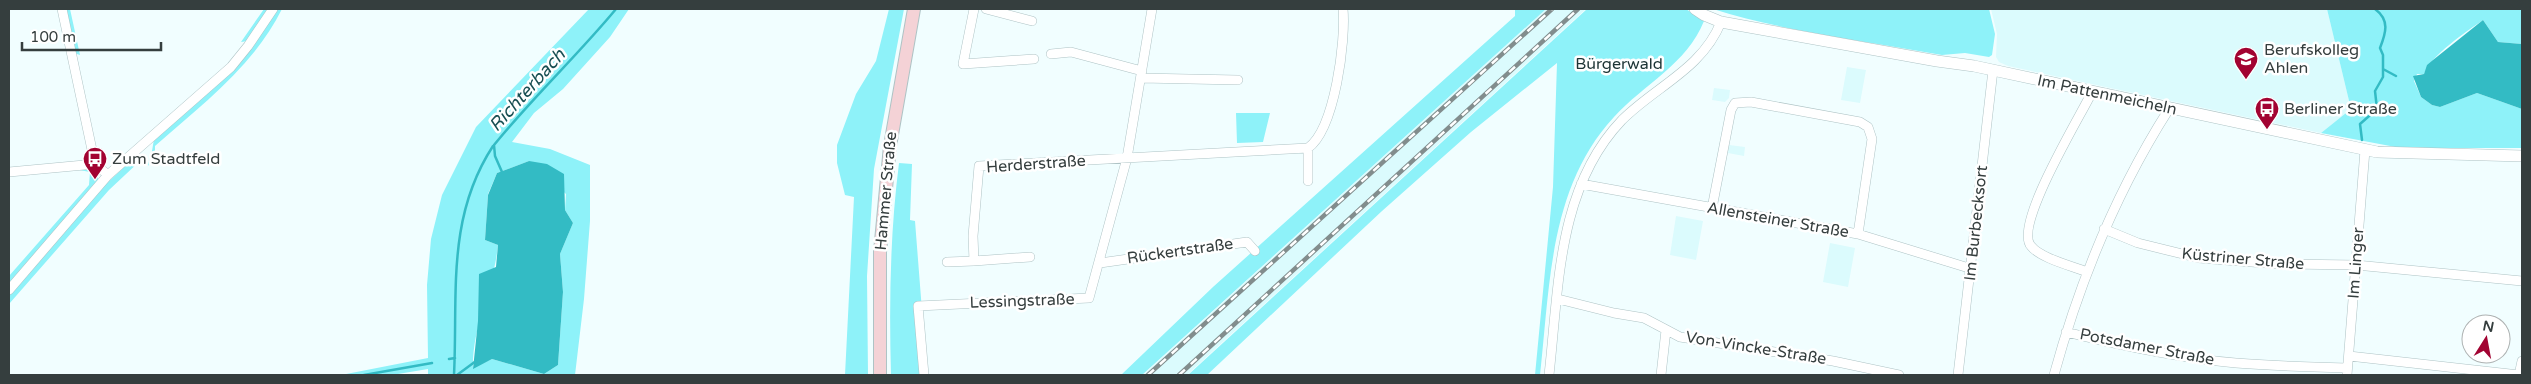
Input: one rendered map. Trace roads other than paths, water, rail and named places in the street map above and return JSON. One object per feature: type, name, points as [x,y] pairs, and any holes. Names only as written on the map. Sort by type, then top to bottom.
[{"type":"main road","name":"Hammer Straße","points":[[880,375],[880,252],[890,146],[914,9]]},
{"type":"street","points":[[62,9],[95,164],[108,175]]},
{"type":"street","points":[[9,290],[108,175],[231,67],[273,9]]},
{"type":"street","points":[[974,9],[963,64],[1034,59]]},
{"type":"street","points":[[986,9],[1032,21]]},
{"type":"street","name":"Lessingstraße","points":[[924,375],[918,306],[1089,298],[1127,158],[1152,9]]},
{"type":"street","points":[[1127,158],[1308,148],[1317,140],[1334,91],[1343,47],[1343,9]]},
{"type":"street","name":"Im Pattenmeicheln","points":[[1696,9],[1704,15],[1721,22],[1993,70],[2365,150],[2401,155],[2522,156]]},
{"type":"street","points":[[1549,375],[1568,223],[1581,184],[1597,152],[1613,131],[1624,119],[1700,57],[1714,39],[1721,22]]},
{"type":"street","points":[[1051,54],[1071,52],[1142,74],[1238,80]]},
{"type":"street","name":"Im Burbecksort","points":[[1958,375],[1972,269],[1993,70]]},
{"type":"street","points":[[2087,272],[2038,252],[2030,246],[2026,236],[2028,224],[2042,189],[2092,92]]},
{"type":"street","points":[[1712,208],[1731,110],[1735,103],[1751,102],[1860,122],[1868,127],[1872,139],[1858,234]]},
{"type":"street","points":[[2054,375],[2066,332],[2104,229],[2124,186],[2169,109]]},
{"type":"street","points":[[1308,148],[1308,181]]},
{"type":"street","name":"Im Linger","points":[[2347,372],[2365,150]]},
{"type":"street","name":"Herderstraße","points":[[974,261],[973,236],[980,166],[1127,158]]},
{"type":"street","points":[[9,172],[95,164]]},
{"type":"street","name":"Allensteiner Straße","points":[[1581,184],[1858,234],[1972,269]]},
{"type":"street","name":"Küstriner Straße","points":[[2104,229],[2138,243],[2199,258],[2278,264],[2356,264],[2522,281]]},
{"type":"street","name":"Rückertstraße","points":[[1100,262],[1247,242],[1255,251]]},
{"type":"street","points":[[947,262],[1030,257]]},
{"type":"street","name":"Von-Vincke-Straße","points":[[1558,298],[1614,313],[1644,318],[1680,337],[1834,361],[1899,375]]},
{"type":"street","points":[[1661,375],[1666,330]]},
{"type":"street","name":"Potsdamer Straße","points":[[2066,332],[2125,346],[2212,360],[2347,372]]},
{"type":"street","points":[[2349,356],[2519,375],[2522,361]]},
{"type":"waterway","name":"Richterbach","points":[[502,172],[495,156],[494,145],[616,9]]},
{"type":"waterway","points":[[2362,140],[2360,124],[2377,109],[2375,91],[2383,77],[2383,55],[2380,48],[2384,37],[2385,22],[2380,13],[2375,9]]},
{"type":"waterway","points":[[2383,69],[2396,76]]},
{"type":"waterway","points":[[454,375],[457,257],[461,229],[478,173],[493,146]]},
{"type":"waterway","name":"Richterbach","points":[[449,359],[455,358]]},
{"type":"waterway","name":"Richterbach","points":[[457,375],[476,361]]},
{"type":"waterway","points":[[364,375],[432,363]]},
{"type":"railway","points":[[1148,375],[1552,9]]},
{"type":"railway","points":[[1179,375],[1578,9]]},
{"type":"place","name":"Berufskolleg Ahlen","points":[[2246,80]]},
{"type":"place","name":"Berliner Straße","points":[[2267,130]]},
{"type":"place","name":"Zum Stadtfeld","points":[[95,180]]},
{"type":"park label","name":"Bürgerwald","points":[[1619,64]]}]
